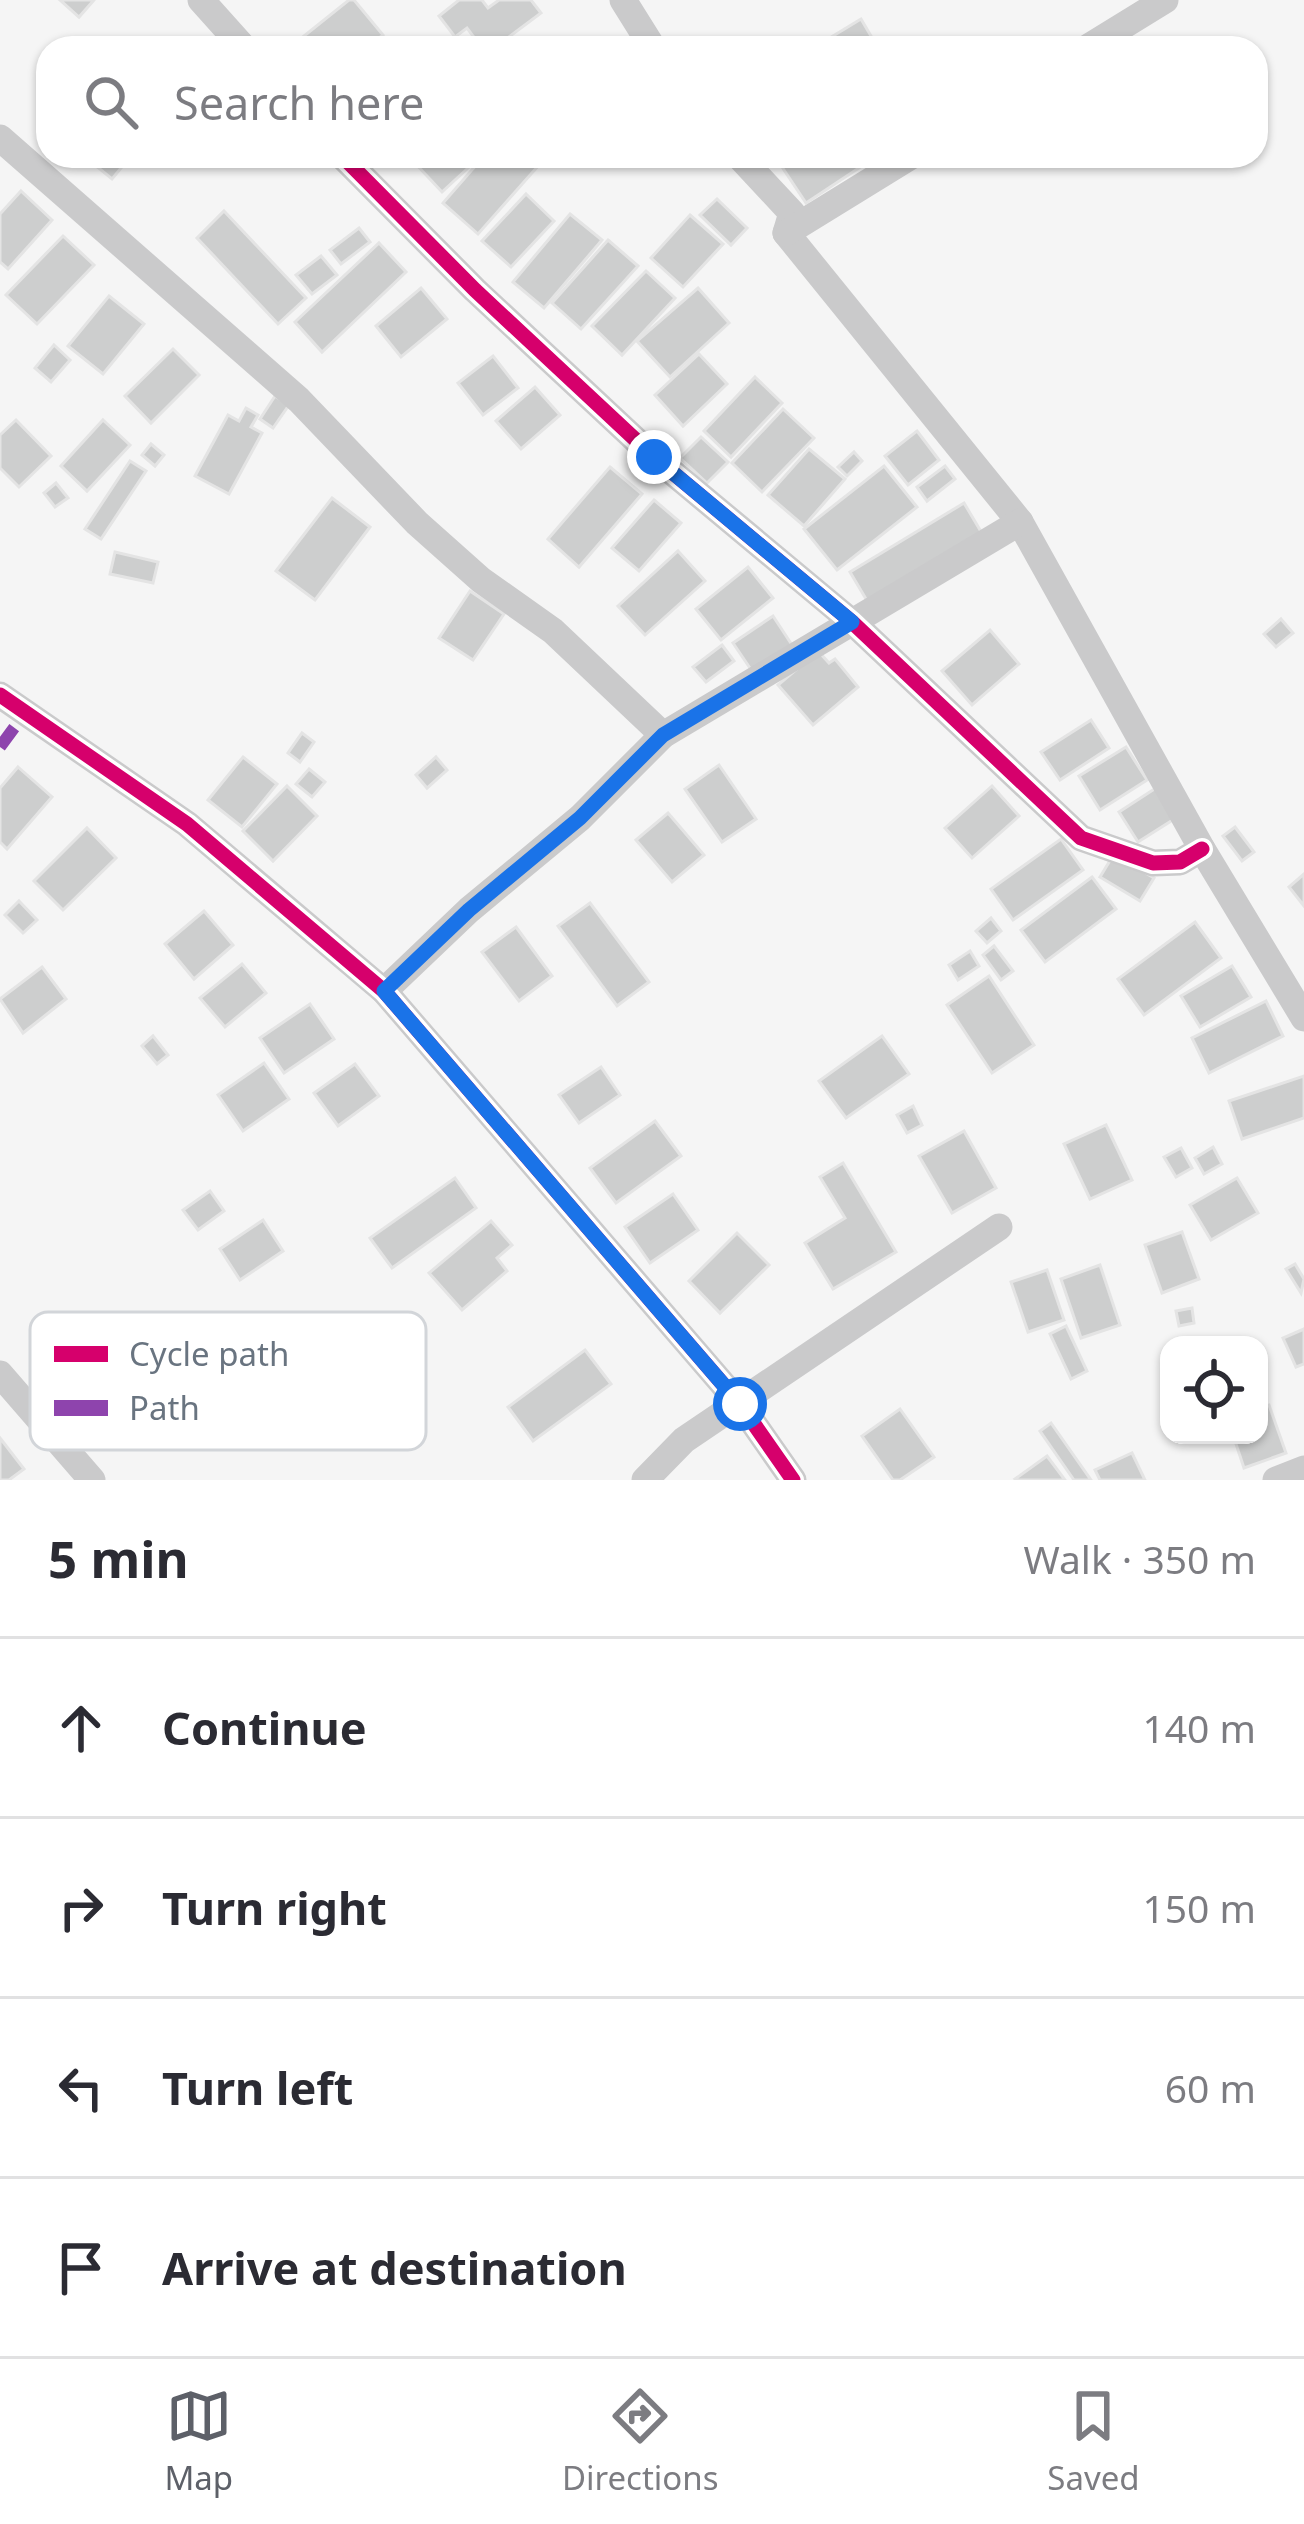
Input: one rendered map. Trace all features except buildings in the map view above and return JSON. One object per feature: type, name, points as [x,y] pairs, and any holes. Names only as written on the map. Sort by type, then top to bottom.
[{"type":"street","points":[[201,0],[233,36]]},
{"type":"street","points":[[1106,36],[1165,0]]},
{"type":"street","points":[[630,3],[647,36]]},
{"type":"street","points":[[0,138],[299,400],[433,538],[481,580],[553,631],[663,735]]},
{"type":"street","points":[[354,168],[475,290],[654,457],[852,622],[1082,838],[1153,863],[1180,862],[1202,849]]},
{"type":"street","points":[[751,168],[792,213],[786,233]]},
{"type":"street","points":[[786,233],[891,168]]},
{"type":"street","points":[[786,233],[1020,522],[1202,849],[1304,1018]]},
{"type":"street","points":[[384,991],[469,910],[580,818],[663,735],[1020,522]]},
{"type":"street","points":[[0,695],[187,824],[384,991],[740,1404],[793,1480]]},
{"type":"street","points":[[645,1480],[684,1440],[999,1227]]},
{"type":"street","points":[[0,1374],[30,1409]]},
{"type":"street","points":[[66,1450],[92,1480]]},
{"type":"street","points":[[1276,1480],[1304,1469]]},
{"type":"marked path","points":[[0,747],[25,713]]},
{"type":"cycle path","points":[[354,168],[475,290],[654,457],[852,622],[1081,838],[1153,863],[1180,862],[1202,849]]},
{"type":"cycle path","points":[[0,695],[187,824],[384,991],[740,1404],[793,1480]]},
{"type":"route","points":[[654,457],[852,622],[663,735],[580,818],[469,910],[384,991],[740,1404]]}]
